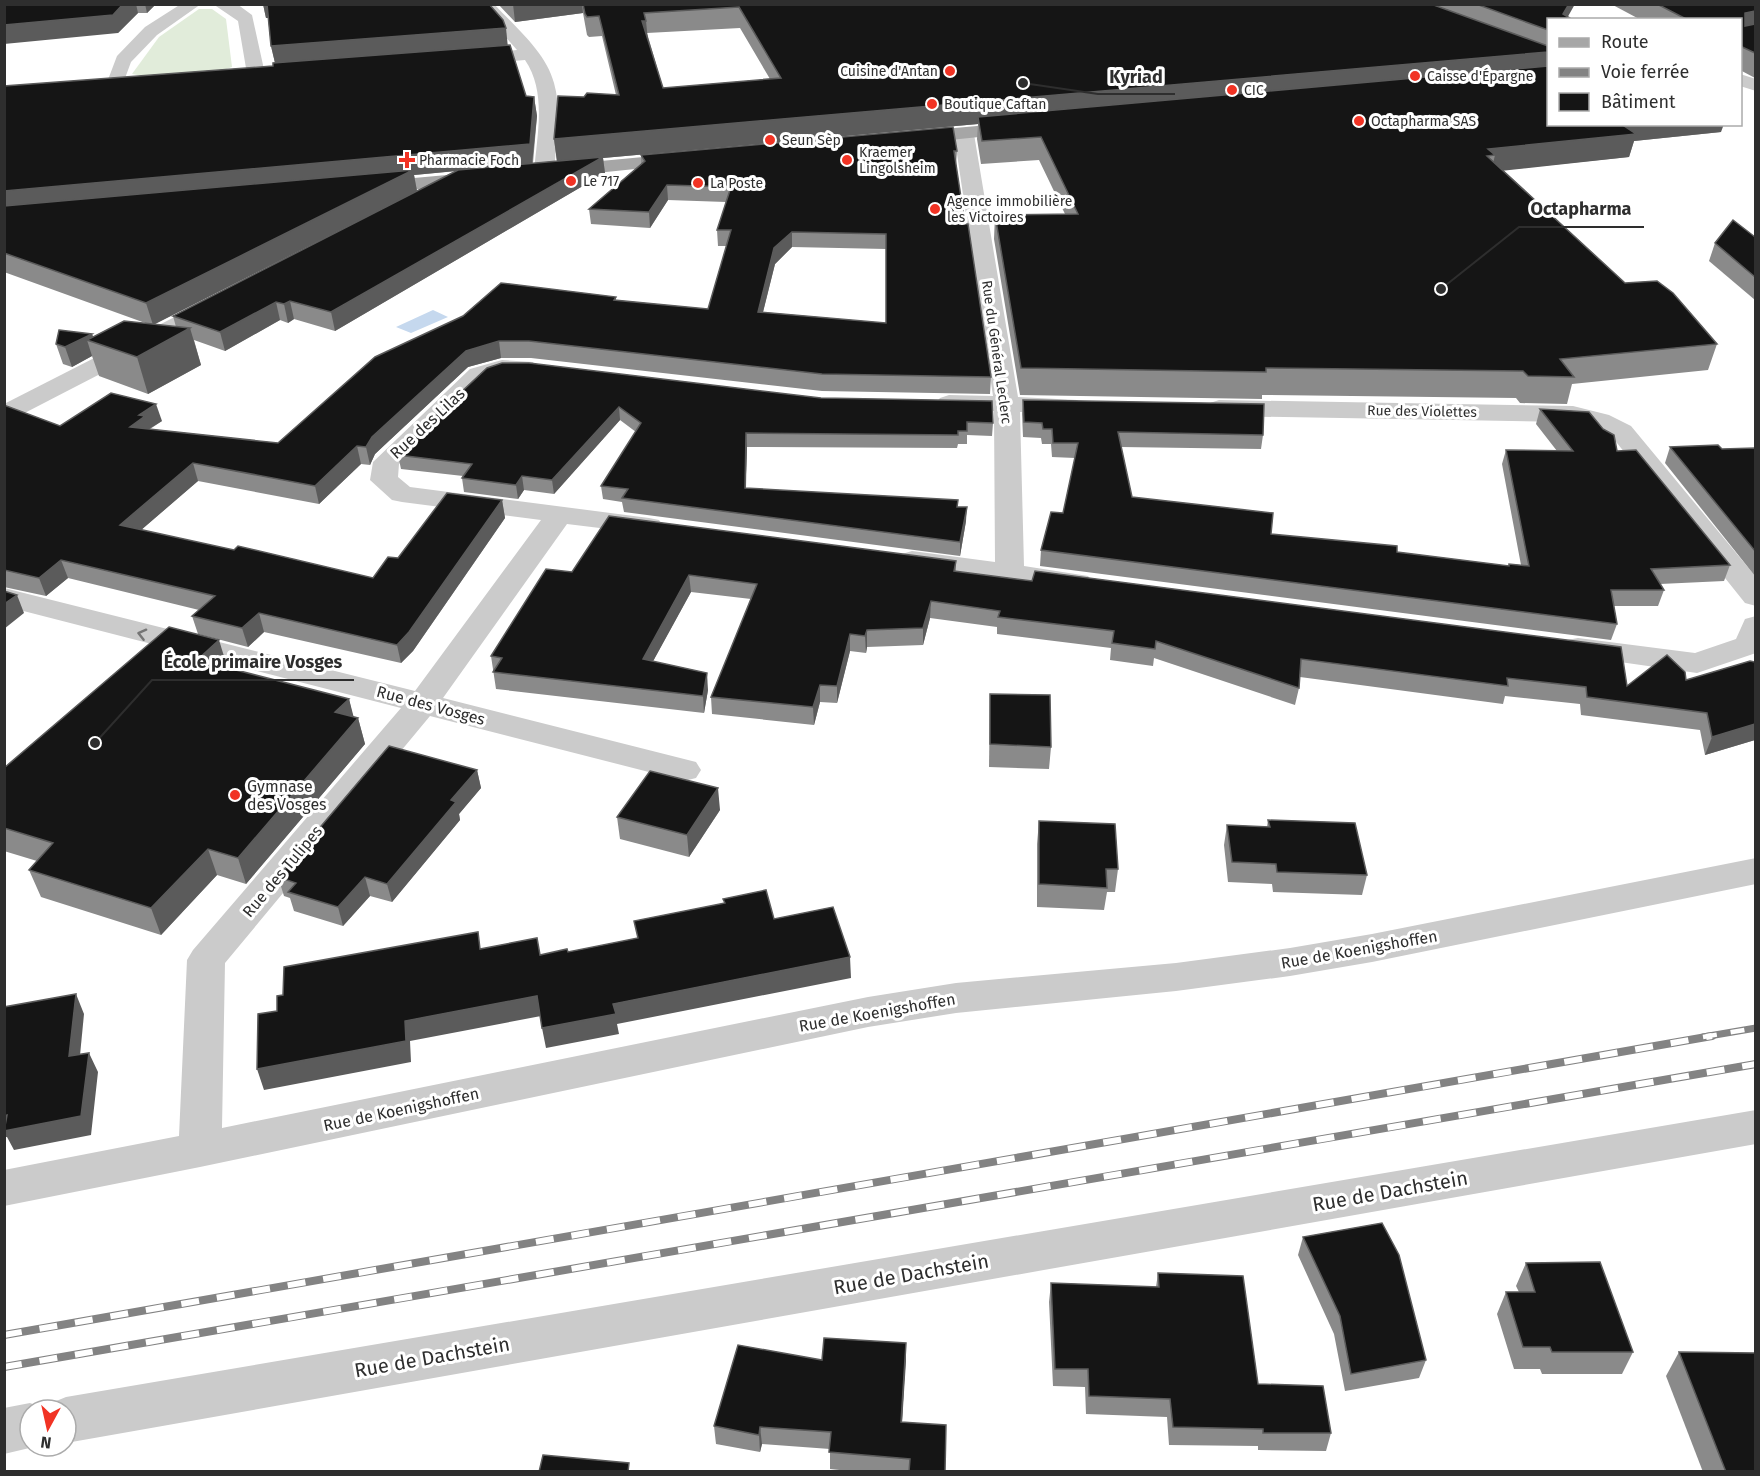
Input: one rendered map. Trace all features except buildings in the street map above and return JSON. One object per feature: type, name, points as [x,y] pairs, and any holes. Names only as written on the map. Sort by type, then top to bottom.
[{"type":"main road","points":[[891,140],[1039,127]]},
{"type":"main road","points":[[521,174],[701,158]]},
{"type":"main road","points":[[351,189],[499,176]]},
{"type":"street","points":[[115,85],[123,60],[150,31],[193,4]]},
{"type":"street","points":[[221,4],[228,6],[246,19],[256,74]]},
{"type":"street","points":[[485,4],[529,54],[545,81],[547,110],[544,172]]},
{"type":"street","points":[[449,62],[529,54]]},
{"type":"street","points":[[233,76],[279,73]]},
{"type":"street","points":[[93,87],[139,83]]},
{"type":"street","name":"Rue du Général Leclerc","points":[[964,134],[1007,405],[1010,573]]},
{"type":"street","points":[[406,207],[454,180]]},
{"type":"street","points":[[4,414],[237,294]]},
{"type":"street","name":"Rue des Lilas","points":[[543,368],[502,367],[479,374],[386,462],[384,480],[402,494],[678,530]]},
{"type":"street","points":[[926,403],[1089,406]]},
{"type":"street","name":"Rue des Violettes","points":[[1196,408],[1573,414],[1600,420],[1622,432],[1755,597]]},
{"type":"street","name":"Rue des Tulipes","points":[[200,1150],[207,960],[423,703],[559,515]]},
{"type":"street","points":[[891,557],[1104,585]]},
{"type":"street","name":"Rue des Vosges","points":[[4,597],[684,770]]},
{"type":"street","points":[[1554,644],[1696,663],[1749,645],[1755,625]]},
{"type":"street","name":"Rue de Koenigshoffen","points":[[4,1188],[200,1150],[868,1012],[956,998],[1176,977],[1290,962],[1406,942],[1755,871]]},
{"type":"street","name":"Rue de Dachstein","points":[[78,1418],[1755,1127]]},
{"type":"green space","points":[[199,9],[212,9],[226,19],[232,67],[208,74],[182,77],[132,74],[159,37]]},
{"type":"water","points":[[433,310],[448,317],[411,333],[396,327]]},
{"type":"railway","points":[[1703,1037],[1756,1028]]},
{"type":"railway","points":[[4,1335],[1712,1036]]},
{"type":"railway","points":[[4,1367],[1756,1064]]},
{"type":"place","name":"Cuisine d'Antan","points":[[950,71]]},
{"type":"place","name":"Caisse d'Épargne","points":[[1415,76]]},
{"type":"place","name":"Kyriad","points":[[1023,83]]},
{"type":"place","name":"CIC","points":[[1232,90]]},
{"type":"place","name":"Boutique Caftan","points":[[932,104]]},
{"type":"place","name":"Octapharma SAS","points":[[1359,121]]},
{"type":"place","name":"Seun Sèp","points":[[770,140]]},
{"type":"place","name":"Pharmacie Foch","points":[[407,160]]},
{"type":"place","name":"Kraemer Lingolsheim","points":[[847,160]]},
{"type":"place","name":"Le 717","points":[[571,181]]},
{"type":"place","name":"La Poste","points":[[698,183]]},
{"type":"place","name":"Agence immobilière les Victoires","points":[[935,209]]},
{"type":"place","name":"Octapharma","points":[[1441,289]]},
{"type":"place","name":"École primaire Vosges","points":[[95,743]]},
{"type":"place","name":"Gymnase des Vosges","points":[[235,795]]}]
